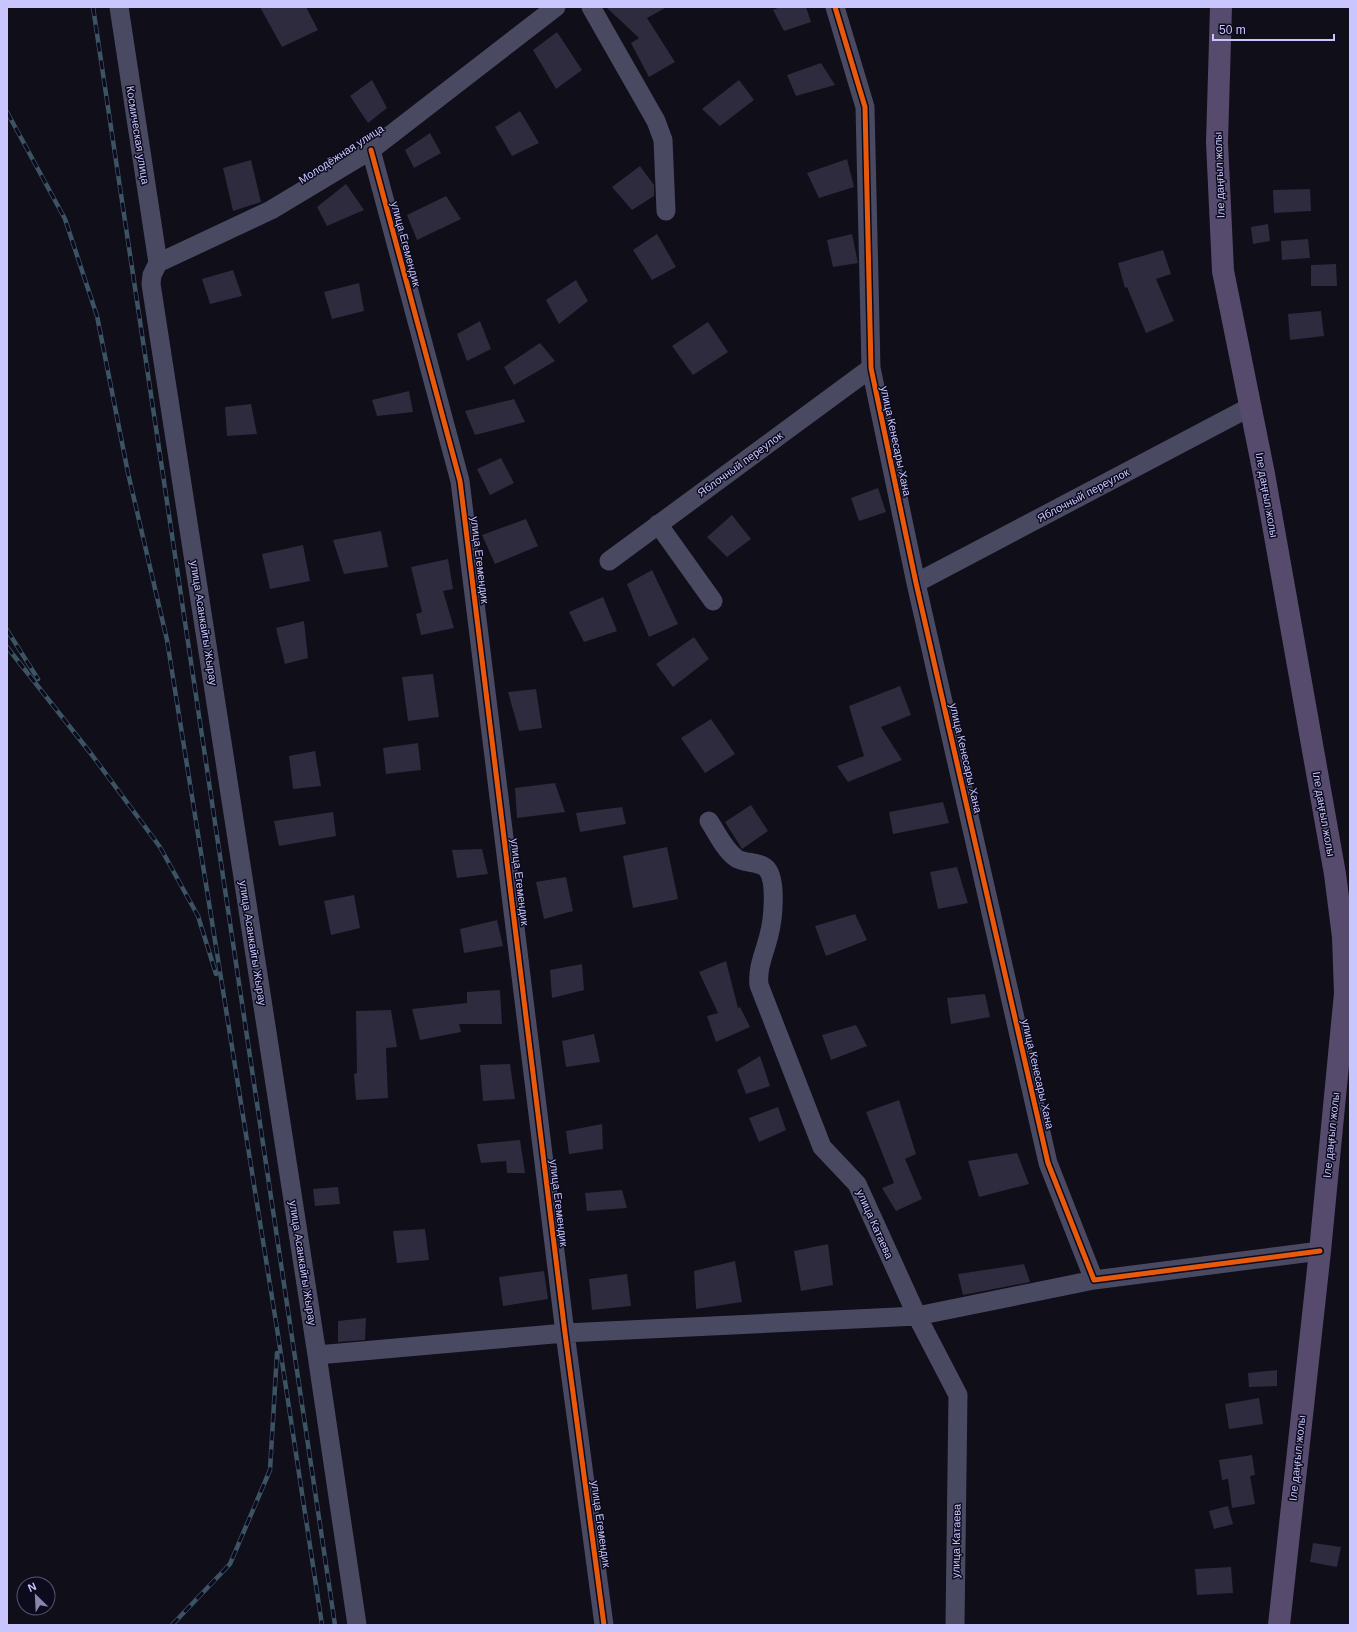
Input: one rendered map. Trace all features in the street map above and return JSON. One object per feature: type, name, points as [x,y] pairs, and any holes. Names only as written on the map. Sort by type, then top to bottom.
[{"type":"main road","name":"Іле даңғыл жолы","points":[[1221,7],[1217,142],[1223,271],[1250,407],[1335,874],[1343,937],[1345,993],[1320,1252],[1279,1625]]},
{"type":"street","name":"Космическая улица","points":[[119,7],[158,263]]},
{"type":"street","name":"Молодёжная улица","points":[[158,263],[271,210],[371,150],[556,7]]},
{"type":"street","points":[[591,7],[656,121],[663,140],[666,211]]},
{"type":"street","name":"улица Кенесары Хана","points":[[835,7],[865,108],[870,368],[916,583],[1048,1163],[1094,1280]]},
{"type":"street","name":"улица Егемендик","points":[[371,150],[460,481],[565,1333],[604,1625]]},
{"type":"street","name":"улица Асанкайгы Жырау","points":[[158,263],[152,275],[151,284],[317,1355],[357,1625]]},
{"type":"street","name":"Яблочный переулок","points":[[609,560],[870,368]]},
{"type":"street","name":"Яблочный переулок","points":[[916,583],[1250,407]]},
{"type":"street","points":[[658,524],[713,601]]},
{"type":"street","name":"улица Катаева","points":[[709,821],[728,850],[737,859],[765,867],[772,876],[773,890],[770,933],[758,973],[759,985],[822,1147],[857,1184],[917,1316],[958,1395],[955,1625]]},
{"type":"street","points":[[317,1355],[565,1333],[917,1316],[1094,1280],[1320,1252]]},
{"type":"building","points":[[260,7],[306,7],[318,30],[282,47]]},
{"type":"building","points":[[606,7],[667,7],[647,18],[675,62],[649,77],[631,43],[639,38]]},
{"type":"building","points":[[780,7],[806,7],[811,22],[784,31],[773,10]]},
{"type":"building","points":[[557,32],[582,70],[556,89],[533,50]]},
{"type":"building","points":[[821,63],[835,85],[796,96],[787,75]]},
{"type":"building","points":[[372,80],[387,108],[368,123],[350,96]]},
{"type":"building","points":[[739,80],[754,100],[720,126],[702,109]]},
{"type":"building","points":[[520,111],[539,143],[512,156],[495,127]]},
{"type":"building","points":[[430,133],[441,153],[414,168],[405,150]]},
{"type":"building","points":[[847,159],[854,187],[819,198],[807,173]]},
{"type":"building","points":[[251,160],[261,202],[233,211],[223,168]]},
{"type":"building","points":[[640,166],[654,185],[654,196],[632,210],[612,187]]},
{"type":"building","points":[[346,184],[364,210],[327,226],[317,207]]},
{"type":"building","points":[[1310,189],[1311,211],[1274,213],[1273,190]]},
{"type":"building","points":[[446,196],[461,219],[417,240],[407,215]]},
{"type":"building","points":[[1268,224],[1270,241],[1253,244],[1251,227]]},
{"type":"building","points":[[657,234],[676,267],[652,280],[633,250]]},
{"type":"building","points":[[852,234],[858,263],[833,267],[827,240]]},
{"type":"building","points":[[1308,239],[1310,258],[1282,260],[1281,241]]},
{"type":"building","points":[[1163,250],[1171,274],[1156,279],[1174,321],[1146,333],[1127,287],[1125,288],[1118,263]]},
{"type":"building","points":[[1336,264],[1337,286],[1311,286],[1311,265]]},
{"type":"building","points":[[233,270],[242,296],[210,304],[202,279]]},
{"type":"building","points":[[576,280],[588,301],[559,324],[546,300]]},
{"type":"building","points":[[359,283],[364,311],[332,319],[324,292]]},
{"type":"building","points":[[1321,311],[1324,336],[1290,340],[1288,314]]},
{"type":"building","points":[[480,321],[491,349],[467,361],[457,334]]},
{"type":"building","points":[[708,322],[728,352],[693,375],[672,346]]},
{"type":"building","points":[[540,343],[555,361],[514,385],[504,367]]},
{"type":"building","points":[[409,391],[413,412],[377,416],[372,400]]},
{"type":"building","points":[[514,399],[525,422],[475,435],[465,411]]},
{"type":"building","points":[[251,404],[257,434],[227,436],[225,407]]},
{"type":"building","points":[[501,458],[514,483],[490,495],[477,469]]},
{"type":"building","points":[[878,488],[886,512],[859,521],[851,498]]},
{"type":"building","points":[[732,515],[751,539],[727,557],[707,537]]},
{"type":"building","points":[[526,519],[538,546],[495,564],[482,535]]},
{"type":"building","points":[[381,531],[388,567],[344,574],[333,540]]},
{"type":"building","points":[[303,545],[310,581],[270,589],[262,554]]},
{"type":"building","points":[[448,559],[453,589],[443,591],[454,628],[421,635],[416,614],[422,612],[411,567]]},
{"type":"building","points":[[652,570],[678,624],[649,637],[627,584]]},
{"type":"building","points":[[603,597],[617,631],[584,642],[569,612]]},
{"type":"building","points":[[304,621],[308,658],[285,664],[276,628]]},
{"type":"building","points":[[694,637],[709,659],[673,687],[656,664]]},
{"type":"building","points":[[433,674],[439,717],[408,721],[402,677]]},
{"type":"building","points":[[900,686],[911,715],[881,727],[902,760],[848,782],[837,766],[864,756],[849,706]]},
{"type":"building","points":[[536,689],[542,728],[519,731],[508,692]]},
{"type":"building","points":[[711,719],[735,754],[705,773],[681,738]]},
{"type":"building","points":[[418,743],[421,770],[386,774],[383,748]]},
{"type":"building","points":[[315,751],[321,786],[293,789],[289,756]]},
{"type":"building","points":[[555,783],[565,812],[517,818],[515,788]]},
{"type":"building","points":[[943,802],[949,823],[893,834],[889,812]]},
{"type":"building","points":[[751,805],[768,831],[742,849],[725,822]]},
{"type":"building","points":[[622,807],[626,824],[580,832],[576,813]]},
{"type":"building","points":[[333,812],[336,836],[279,846],[274,821]]},
{"type":"building","points":[[667,847],[678,899],[633,908],[623,856]]},
{"type":"building","points":[[482,849],[488,874],[457,878],[452,850]]},
{"type":"building","points":[[957,867],[968,903],[938,909],[930,872]]},
{"type":"building","points":[[566,877],[573,911],[544,919],[536,882]]},
{"type":"building","points":[[354,895],[360,928],[331,935],[324,901]]},
{"type":"building","points":[[855,914],[867,940],[826,956],[815,926]]},
{"type":"building","points":[[497,920],[503,946],[464,953],[460,929]]},
{"type":"building","points":[[726,961],[738,1008],[740,1007],[750,1027],[716,1042],[707,1016],[718,1013],[699,972]]},
{"type":"building","points":[[582,964],[584,990],[552,998],[550,970]]},
{"type":"building","points":[[500,990],[502,1024],[459,1024],[461,1032],[420,1040],[412,1009],[467,1003],[467,992]]},
{"type":"building","points":[[985,994],[990,1017],[951,1024],[947,998]]},
{"type":"building","points":[[391,1010],[397,1047],[386,1048],[388,1098],[356,1100],[354,1074],[357,1073],[356,1011]]},
{"type":"building","points":[[856,1025],[867,1046],[831,1060],[822,1035]]},
{"type":"building","points":[[594,1034],[600,1062],[566,1067],[562,1041]]},
{"type":"building","points":[[760,1056],[770,1086],[746,1094],[737,1070]]},
{"type":"building","points":[[510,1064],[515,1099],[483,1101],[480,1065]]},
{"type":"building","points":[[899,1100],[916,1154],[905,1159],[922,1199],[896,1211],[882,1188],[894,1183],[866,1112]]},
{"type":"building","points":[[778,1107],[786,1130],[759,1142],[749,1118]]},
{"type":"building","points":[[602,1124],[603,1149],[569,1154],[566,1131]]},
{"type":"building","points":[[520,1140],[525,1173],[507,1173],[506,1161],[481,1163],[477,1144]]},
{"type":"building","points":[[1017,1153],[1029,1184],[979,1197],[968,1161]]},
{"type":"building","points":[[338,1187],[340,1204],[315,1206],[313,1189]]},
{"type":"building","points":[[622,1190],[627,1208],[587,1211],[585,1193]]},
{"type":"building","points":[[425,1229],[429,1260],[397,1263],[393,1231]]},
{"type":"building","points":[[828,1244],[833,1285],[801,1291],[794,1251]]},
{"type":"building","points":[[735,1261],[742,1302],[696,1309],[694,1271]]},
{"type":"building","points":[[1024,1264],[1030,1282],[963,1295],[958,1274]]},
{"type":"building","points":[[544,1271],[548,1299],[503,1306],[499,1277]]},
{"type":"building","points":[[627,1274],[631,1306],[592,1310],[589,1279]]},
{"type":"building","points":[[366,1318],[365,1340],[338,1342],[338,1321]]},
{"type":"building","points":[[1277,1370],[1277,1386],[1249,1387],[1248,1373]]},
{"type":"building","points":[[1259,1398],[1263,1424],[1229,1429],[1225,1404]]},
{"type":"building","points":[[1252,1455],[1255,1475],[1250,1476],[1255,1504],[1232,1508],[1228,1479],[1222,1480],[1219,1460]]},
{"type":"building","points":[[1228,1506],[1233,1524],[1214,1529],[1209,1511]]},
{"type":"building","points":[[1313,1543],[1341,1547],[1337,1567],[1310,1562]]},
{"type":"building","points":[[1231,1567],[1233,1593],[1197,1595],[1195,1569]]},
{"type":"railway","points":[[93,7],[335,1625]]},
{"type":"railway","points":[[7,112],[65,219],[97,316],[128,473],[167,640],[278,1335],[322,1625]]},
{"type":"railway","points":[[7,630],[38,679]]},
{"type":"railway","points":[[7,647],[92,755],[160,847],[198,916],[216,974]]},
{"type":"railway","points":[[172,1625],[230,1564],[270,1470],[277,1353]]},
{"type":"cycle path","points":[[835,7],[865,107],[871,368],[916,583],[1048,1163],[1094,1280],[1320,1251]]},
{"type":"cycle path","points":[[371,150],[460,481],[565,1333],[604,1625]]}]
